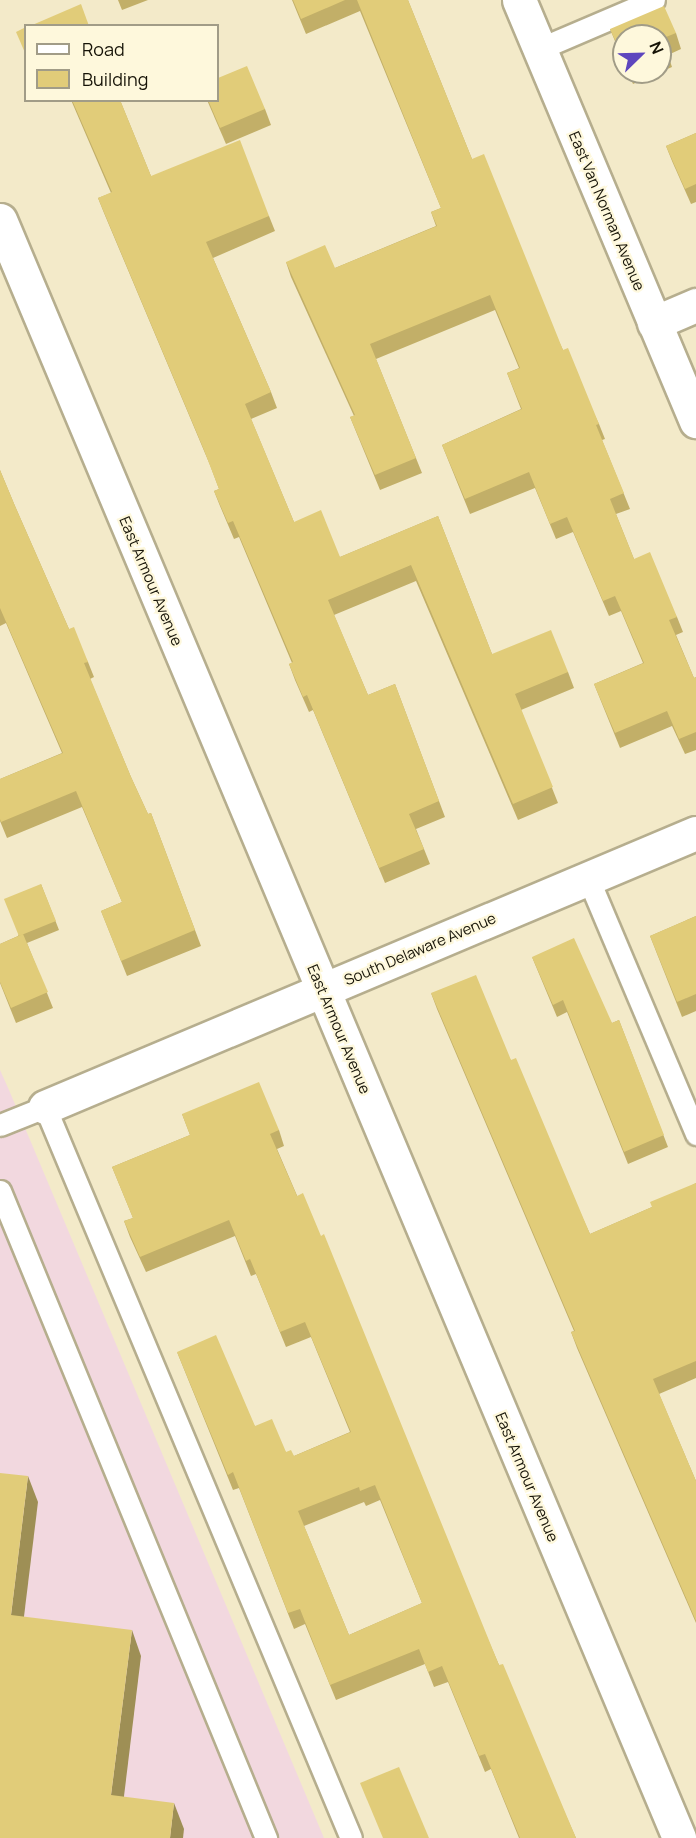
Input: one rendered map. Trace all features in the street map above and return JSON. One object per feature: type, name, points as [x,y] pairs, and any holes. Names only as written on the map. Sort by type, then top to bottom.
[{"type":"street","name":"East Van Norman Avenue","points":[[519,0],[696,422]]},
{"type":"street","name":"East Armour Avenue","points":[[0,220],[679,1838]]},
{"type":"street","points":[[654,322],[696,305]]},
{"type":"street","name":"South Delaware Avenue","points":[[45,1107],[696,833]]},
{"type":"lane","points":[[540,48],[654,0]]},
{"type":"lane","points":[[588,878],[696,1134]]},
{"type":"lane","points":[[0,1125],[45,1107],[351,1838]]},
{"type":"lane","points":[[0,1191],[266,1838]]},
{"type":"shaded area","points":[[0,1070],[9,1090],[324,1838],[0,1838]]},
{"type":"building","points":[[293,0],[345,0],[301,19]]},
{"type":"building","points":[[357,0],[408,0],[472,159],[484,154],[563,350],[568,348],[599,424],[596,425],[624,493],[610,499],[634,559],[650,552],[677,617],[669,620],[694,678],[696,677],[696,732],[679,739],[667,711],[615,733],[594,684],[644,663],[615,596],[603,601],[567,517],[550,524],[529,472],[465,499],[442,445],[522,409],[507,373],[520,368],[490,295],[370,344],[416,458],[375,475],[350,417],[355,415],[286,262],[325,245],[335,268],[437,226],[431,212],[441,208]]},
{"type":"building","points":[[81,4],[88,24],[35,24]]},
{"type":"building","points":[[664,6],[672,24],[622,24]]},
{"type":"building","points":[[24,28],[24,50],[16,32]]},
{"type":"building","points":[[247,66],[265,109],[220,128],[209,102],[219,102],[219,78]]},
{"type":"building","points":[[73,102],[121,102],[151,176],[240,140],[269,216],[206,242],[271,392],[245,404],[294,522],[321,510],[340,557],[438,516],[492,654],[551,630],[568,672],[515,694],[553,787],[513,804],[411,565],[328,600],[368,695],[395,684],[439,801],[409,814],[424,849],[379,868],[307,695],[303,697],[289,664],[293,662],[233,521],[228,523],[214,491],[219,489],[204,450],[98,198],[112,192]]},
{"type":"building","points":[[696,133],[696,184],[685,189],[666,146]]},
{"type":"building","points":[[0,470],[69,629],[74,627],[88,662],[84,663],[131,777],[148,814],[151,813],[195,930],[121,961],[101,911],[122,902],[76,791],[1,822],[0,819],[0,779],[63,753],[0,608]]},
{"type":"building","points":[[41,884],[56,921],[19,936],[4,899]]},
{"type":"building","points":[[696,916],[696,994],[677,1002],[650,936]]},
{"type":"building","points":[[23,934],[48,992],[11,1008],[0,982],[0,944]]},
{"type":"building","points":[[574,938],[612,1023],[619,1020],[664,1135],[624,1152],[563,1000],[553,1005],[532,957]]},
{"type":"building","points":[[476,975],[511,1060],[516,1058],[590,1234],[652,1207],[650,1202],[696,1183],[696,1361],[653,1379],[696,1481],[696,1621],[571,1332],[575,1331],[431,993]]},
{"type":"building","points":[[259,1082],[279,1130],[270,1134],[297,1196],[303,1193],[321,1236],[324,1234],[499,1665],[503,1664],[576,1838],[520,1838],[485,1754],[479,1756],[442,1666],[428,1672],[419,1649],[330,1685],[300,1609],[288,1613],[233,1472],[228,1475],[177,1352],[216,1335],[255,1426],[272,1419],[286,1452],[291,1450],[294,1456],[351,1432],[305,1322],[280,1332],[250,1259],[246,1261],[229,1220],[140,1257],[124,1221],[133,1218],[112,1167],[190,1135],[182,1114]],"holes":[[[375,1485],[422,1603],[349,1635],[298,1511],[359,1487],[360,1491]]]},
{"type":"building","points":[[0,1473],[28,1476],[11,1615],[132,1630],[111,1795],[174,1803],[170,1838],[0,1838]]},
{"type":"building","points":[[399,1767],[429,1838],[383,1838],[360,1783]]}]
